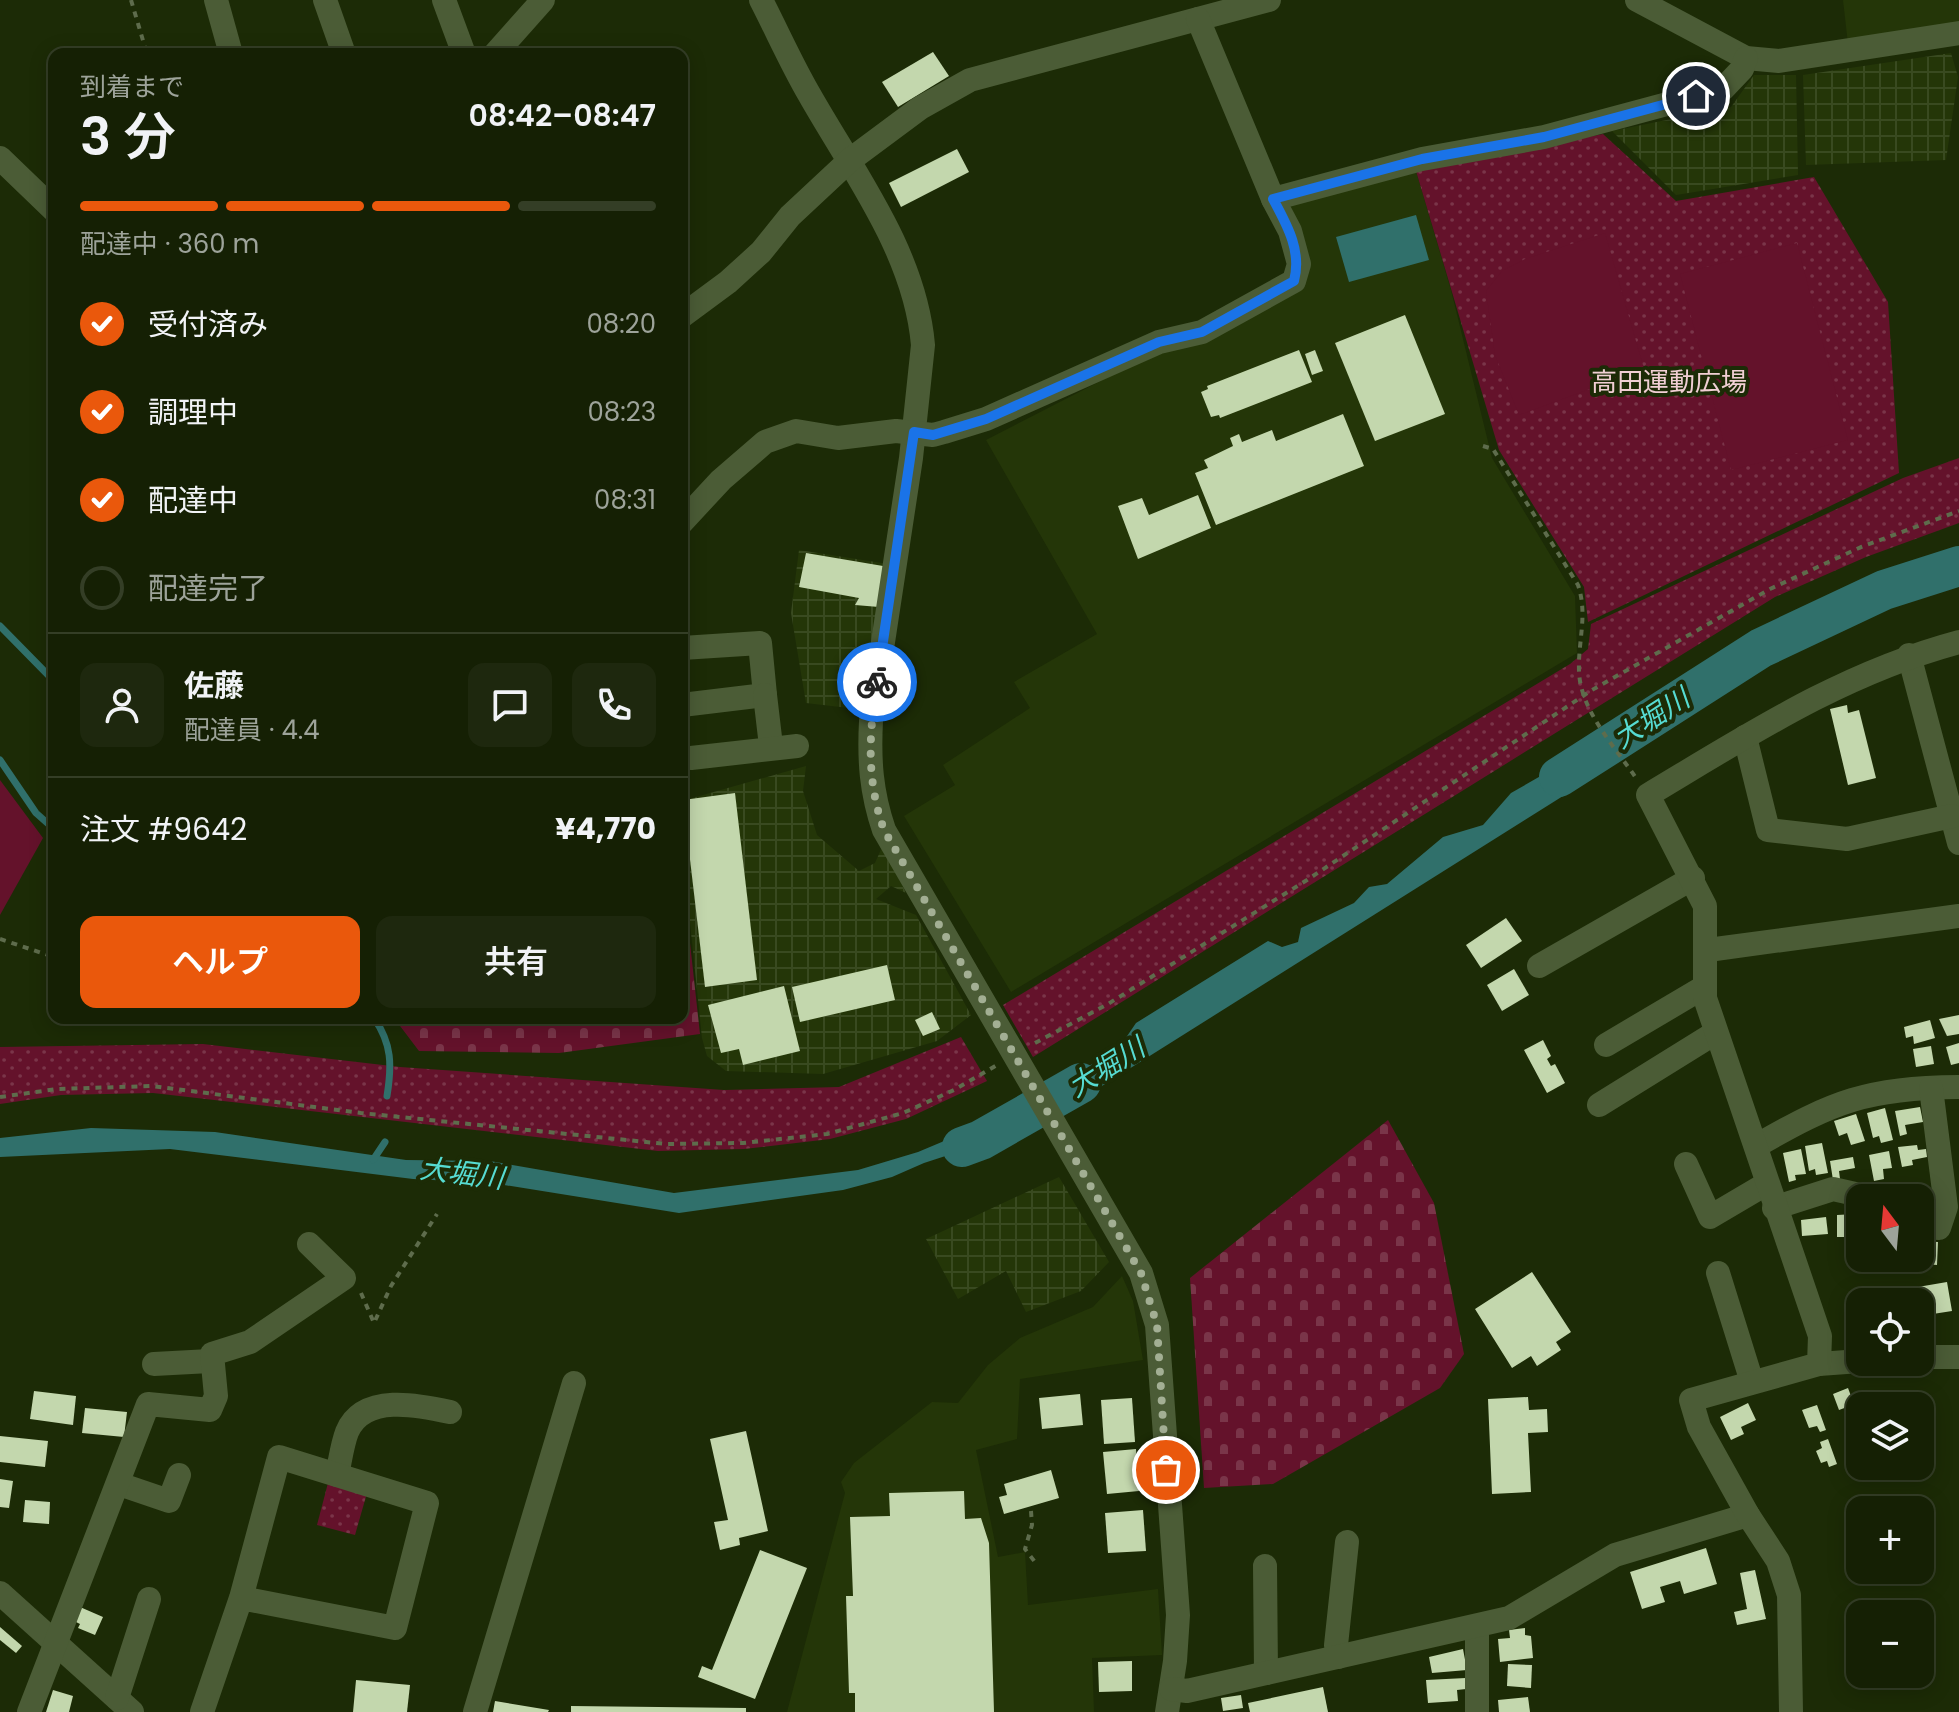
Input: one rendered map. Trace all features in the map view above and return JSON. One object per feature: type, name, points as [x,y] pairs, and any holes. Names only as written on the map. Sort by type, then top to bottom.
[{"type":"street","points":[[216,0],[229,48]]},
{"type":"street","points":[[325,0],[342,48]]},
{"type":"street","points":[[444,0],[462,48]]},
{"type":"street","points":[[500,48],[543,0]]},
{"type":"street","points":[[761,0],[808,93],[850,160],[906,275],[921,326],[923,345],[914,432],[871,721],[868,763],[874,800],[884,830],[1141,1273],[1157,1325],[1178,1615],[1169,1701]]},
{"type":"street","points":[[688,311],[739,272],[790,216],[850,160],[920,108],[970,80],[1269,0]]},
{"type":"street","points":[[1637,0],[1746,58],[1779,61],[1959,33]]},
{"type":"street","points":[[688,516],[721,480],[765,442],[796,431],[838,438],[914,432],[933,435],[986,419],[1159,342],[1202,332],[1294,281],[1299,264],[1290,231],[1273,199],[1198,19]]},
{"type":"street","points":[[1273,199],[1422,159],[1544,137],[1723,89],[1742,69],[1746,58]]},
{"type":"street","points":[[0,158],[48,204]]},
{"type":"street","points":[[1819,1364],[1820,1336],[1715,1033],[1704,987],[1708,950],[1705,906],[1648,795],[1820,693],[1909,655],[1959,642]]},
{"type":"street","points":[[688,648],[760,643],[771,746]]},
{"type":"street","points":[[1909,655],[1950,761],[1952,816],[1959,843]]},
{"type":"street","points":[[688,704],[765,695]]},
{"type":"street","points":[[1745,737],[1768,830],[1847,839],[1952,816]]},
{"type":"street","points":[[691,758],[771,746],[797,746]]},
{"type":"street","points":[[1539,966],[1693,878]]},
{"type":"street","points":[[1708,950],[1959,916]]},
{"type":"street","points":[[1606,1045],[1704,987]]},
{"type":"street","points":[[1599,1105],[1715,1033]]},
{"type":"street","points":[[1756,1146],[1824,1108],[1861,1095],[1959,1087]]},
{"type":"street","points":[[1931,1088],[1946,1207],[1939,1228],[1934,1228]]},
{"type":"street","points":[[1686,1164],[1710,1217],[1766,1184]]},
{"type":"street","points":[[1774,1208],[1833,1189],[1846,1192]]},
{"type":"street","points":[[29,1712],[148,1404],[210,1410],[216,1396],[210,1361],[212,1354],[250,1342],[344,1278],[309,1244]]},
{"type":"street","points":[[1718,1273],[1752,1382]]},
{"type":"street","points":[[1934,1357],[1959,1357]]},
{"type":"street","points":[[154,1364],[210,1361]]},
{"type":"street","points":[[1791,1712],[1789,1595],[1778,1561],[1748,1515],[1699,1427],[1691,1400],[1819,1364],[1846,1362]]},
{"type":"street","points":[[475,1712],[574,1383]]},
{"type":"street","points":[[337,1475],[347,1430],[360,1415],[390,1404],[414,1404],[450,1412]]},
{"type":"street","points":[[202,1712],[241,1598],[279,1457],[427,1503],[395,1628],[241,1598]]},
{"type":"street","points":[[119,1484],[169,1501],[179,1475]]},
{"type":"street","points":[[1169,1701],[1187,1691],[1477,1628],[1530,1608],[1615,1555],[1748,1515]]},
{"type":"street","points":[[1338,1657],[1336,1645],[1347,1542]]},
{"type":"street","points":[[1265,1566],[1266,1673]]},
{"type":"street","points":[[0,1593],[124,1705],[149,1599]]},
{"type":"street","points":[[1477,1628],[1477,1712]]},
{"type":"path","points":[[131,0],[145,48]]},
{"type":"path","points":[[1483,446],[1493,449],[1578,585],[1585,606],[1579,671],[1583,696],[1638,781]]},
{"type":"path","points":[[0,1097],[57,1089],[152,1086],[361,1113],[666,1144],[743,1143],[827,1134],[903,1113],[1016,1060],[1307,880],[1583,696],[1770,589],[1861,547],[1959,511]]},
{"type":"path","points":[[0,939],[48,955]]},
{"type":"path","points":[[344,1278],[365,1296],[374,1323],[391,1286],[437,1214]]},
{"type":"path","points":[[1031,1511],[1032,1525],[1025,1549],[1035,1562]]},
{"type":"shaded area","points":[[1843,0],[1959,0],[1959,27],[1848,44]]},
{"type":"shaded area","points":[[1951,53],[1958,77],[1946,160],[1806,165],[1803,75]]},
{"type":"shaded area","points":[[1754,75],[1796,75],[1798,175],[1676,195],[1612,131],[1731,107]]},
{"type":"shaded area","points":[[1416,171],[1451,290],[1492,458],[1575,596],[1577,653],[1011,992],[904,816],[955,785],[943,765],[1030,708],[1014,682],[1097,634],[986,440],[1159,351],[1296,291],[1289,209],[1296,200]]},
{"type":"shaded area","points":[[799,550],[888,564],[866,710],[806,703],[791,613]]},
{"type":"shaded area","points":[[806,766],[803,791],[817,835],[859,871],[875,863],[883,845],[906,893],[891,886],[876,899],[916,915],[971,1015],[937,1041],[823,1074],[726,1071],[707,1056],[702,1038],[688,904],[688,799]]},
{"type":"shaded area","points":[[1059,1177],[1109,1262],[1081,1291],[1026,1312],[1006,1271],[958,1299],[926,1239]]},
{"type":"shaded area","points":[[1122,1276],[1133,1301],[1143,1360],[1020,1379],[1017,1439],[976,1450],[998,1557],[1025,1552],[1028,1605],[1158,1589],[1162,1655],[1092,1658],[1094,1712],[787,1712],[845,1493],[841,1482],[854,1463],[932,1402],[958,1403],[988,1365],[1020,1338],[1093,1307]]},
{"type":"green space","name":"高田運動広場","points":[[1603,134],[1676,201],[1814,177],[1888,302],[1899,473],[1588,622],[1584,587],[1499,450],[1416,171]]},
{"type":"green space","points":[[1605,233],[1644,369],[1519,415],[1495,355],[1486,291],[1502,271],[1525,259]]},
{"type":"green space","points":[[1797,243],[1848,440],[1731,470],[1680,274]]},
{"type":"green space","points":[[1959,458],[1959,523],[1866,557],[1775,597],[1033,1057],[1003,1005],[1570,664],[1588,649],[1591,624],[1903,478]]},
{"type":"green space","points":[[0,780],[43,838],[0,915]]},
{"type":"green space","points":[[688,925],[700,1034],[559,1053],[419,1051],[399,1024],[688,1024]]},
{"type":"green space","points":[[961,1037],[987,1081],[906,1119],[830,1139],[744,1149],[658,1151],[153,1093],[61,1095],[0,1104],[0,1047],[203,1044],[400,1067],[724,1090],[839,1087]]},
{"type":"green space","points":[[1388,1120],[1434,1203],[1464,1354],[1440,1388],[1273,1484],[1204,1488],[1190,1278]]},
{"type":"green space","points":[[328,1483],[367,1493],[355,1535],[317,1525]]},
{"type":"water","points":[[1416,215],[1429,260],[1349,282],[1336,237]]},
{"type":"water","points":[[1959,561],[1959,582],[1873,613],[1790,652],[1632,746],[1622,729],[1744,658],[1828,615]]},
{"type":"water","points":[[1600,742],[1614,764],[1059,1113],[1047,1091],[1119,1048],[1136,1023],[1268,941],[1282,947],[1298,942],[1301,928],[1354,903],[1369,887],[1387,884],[1443,837],[1483,825],[1511,793]]},
{"type":"water","points":[[1006,1115],[1016,1133],[924,1163],[892,1177],[843,1190],[679,1213],[492,1183],[413,1179],[170,1149],[0,1157],[0,1138],[91,1128],[215,1132],[406,1160],[490,1161],[674,1193],[858,1170],[918,1152]]},
{"type":"building","points":[[933,52],[949,76],[898,107],[882,82]]},
{"type":"building","points":[[957,149],[969,172],[901,207],[889,183]]},
{"type":"building","points":[[1405,315],[1445,414],[1375,441],[1335,343]]},
{"type":"building","points":[[1299,350],[1312,382],[1220,418],[1219,415],[1211,417],[1201,392],[1208,389],[1207,386]]},
{"type":"building","points":[[1315,350],[1323,371],[1312,375],[1305,354]]},
{"type":"building","points":[[1343,414],[1364,466],[1216,525],[1195,473],[1208,468],[1204,460],[1233,446],[1230,438],[1239,434],[1242,442],[1272,430],[1276,441]]},
{"type":"building","points":[[1198,495],[1211,528],[1138,559],[1118,506],[1142,498],[1149,515]]},
{"type":"building","points":[[806,553],[883,566],[879,607],[855,605],[859,598],[799,587]]},
{"type":"building","points":[[1847,705],[1848,713],[1859,710],[1876,778],[1848,785],[1830,709]]},
{"type":"building","points":[[735,793],[757,980],[705,987],[688,842],[688,799]]},
{"type":"building","points":[[1506,918],[1522,941],[1481,968],[1466,945]]},
{"type":"building","points":[[887,965],[895,1000],[800,1022],[792,987]]},
{"type":"building","points":[[1514,969],[1529,995],[1502,1011],[1487,985]]},
{"type":"building","points":[[784,986],[800,1051],[743,1065],[739,1049],[721,1053],[708,1005]]},
{"type":"building","points":[[932,1012],[940,1029],[923,1036],[915,1020]]},
{"type":"building","points":[[1959,1015],[1959,1034],[1947,1036],[1939,1019]]},
{"type":"building","points":[[1930,1020],[1935,1038],[1914,1044],[1913,1036],[1906,1038],[1904,1027]]},
{"type":"building","points":[[1543,1040],[1551,1056],[1547,1059],[1551,1066],[1555,1064],[1565,1083],[1547,1093],[1524,1050]]},
{"type":"building","points":[[1959,1043],[1959,1063],[1951,1065],[1946,1047]]},
{"type":"building","points":[[1931,1046],[1934,1064],[1916,1067],[1913,1049]]},
{"type":"building","points":[[1920,1107],[1923,1122],[1905,1125],[1907,1134],[1900,1136],[1895,1111]]},
{"type":"building","points":[[1885,1108],[1893,1140],[1881,1143],[1879,1136],[1873,1138],[1867,1113]]},
{"type":"building","points":[[1856,1114],[1865,1141],[1851,1145],[1847,1133],[1839,1136],[1834,1121]]},
{"type":"building","points":[[1822,1143],[1828,1173],[1816,1175],[1815,1169],[1809,1171],[1805,1146]]},
{"type":"building","points":[[1917,1145],[1918,1150],[1926,1149],[1927,1157],[1912,1160],[1913,1165],[1902,1167],[1898,1147]]},
{"type":"building","points":[[1801,1149],[1806,1174],[1795,1175],[1796,1180],[1789,1182],[1783,1153]]},
{"type":"building","points":[[1889,1151],[1892,1168],[1883,1169],[1884,1179],[1874,1181],[1869,1155]]},
{"type":"building","points":[[1853,1157],[1855,1168],[1839,1171],[1840,1179],[1833,1180],[1830,1161]]},
{"type":"building","points":[[1846,1214],[1846,1237],[1837,1237],[1837,1215]]},
{"type":"building","points":[[1826,1217],[1828,1234],[1802,1236],[1801,1220]]},
{"type":"building","points":[[1934,1242],[1938,1242],[1937,1265],[1934,1265]]},
{"type":"building","points":[[1532,1272],[1571,1332],[1556,1342],[1561,1350],[1537,1366],[1531,1356],[1512,1368],[1475,1309]]},
{"type":"building","points":[[1947,1282],[1952,1311],[1934,1314],[1934,1288],[1912,1288]]},
{"type":"building","points":[[1848,1388],[1846,1407],[1839,1410],[1833,1394]]},
{"type":"building","points":[[34,1391],[76,1396],[73,1425],[30,1419]]},
{"type":"building","points":[[1080,1394],[1083,1425],[1042,1429],[1039,1398]]},
{"type":"building","points":[[1528,1397],[1529,1410],[1547,1409],[1548,1432],[1528,1433],[1531,1492],[1492,1494],[1488,1399]]},
{"type":"building","points":[[1132,1398],[1135,1442],[1104,1444],[1101,1400]]},
{"type":"building","points":[[1748,1403],[1756,1420],[1741,1427],[1744,1434],[1731,1440],[1720,1417]]},
{"type":"building","points":[[1817,1405],[1826,1430],[1820,1432],[1817,1426],[1809,1428],[1802,1410]]},
{"type":"building","points":[[85,1408],[127,1412],[124,1437],[82,1433]]},
{"type":"building","points":[[746,1431],[768,1531],[739,1538],[740,1545],[720,1550],[714,1522],[728,1520],[710,1439]]},
{"type":"building","points":[[0,1436],[48,1441],[45,1467],[0,1462]]},
{"type":"building","points":[[1828,1439],[1837,1464],[1829,1467],[1827,1461],[1821,1463],[1816,1451],[1822,1448],[1820,1442]]},
{"type":"building","points":[[1136,1449],[1139,1491],[1107,1494],[1103,1452]]},
{"type":"building","points":[[1051,1470],[1059,1498],[1004,1514],[999,1497],[1007,1495],[1004,1484]]},
{"type":"building","points":[[0,1479],[13,1481],[9,1508],[0,1507]]},
{"type":"building","points":[[964,1491],[965,1519],[981,1518],[989,1543],[994,1712],[855,1712],[855,1693],[849,1693],[846,1596],[853,1596],[850,1517],[890,1516],[889,1493]]},
{"type":"building","points":[[25,1500],[50,1502],[49,1524],[23,1522]]},
{"type":"building","points":[[1143,1510],[1146,1551],[1108,1553],[1105,1513]]},
{"type":"building","points":[[1706,1548],[1717,1584],[1684,1594],[1680,1581],[1660,1587],[1665,1602],[1642,1609],[1630,1572]]},
{"type":"building","points":[[760,1550],[807,1568],[755,1699],[698,1677],[702,1666],[712,1670]]},
{"type":"building","points":[[1755,1570],[1766,1619],[1737,1625],[1734,1612],[1747,1609],[1740,1573]]},
{"type":"building","points":[[80,1607],[103,1617],[95,1635],[78,1628],[80,1624],[74,1621]]},
{"type":"building","points":[[0,1627],[22,1646],[16,1653],[0,1640]]},
{"type":"building","points":[[1525,1628],[1525,1635],[1531,1636],[1533,1658],[1500,1662],[1498,1639],[1510,1638],[1509,1630]]},
{"type":"building","points":[[1463,1649],[1467,1670],[1432,1673],[1429,1657]]},
{"type":"building","points":[[1132,1661],[1132,1691],[1099,1692],[1098,1662]]},
{"type":"building","points":[[1508,1664],[1532,1665],[1531,1688],[1507,1686]]},
{"type":"building","points":[[1466,1678],[1466,1689],[1457,1690],[1458,1701],[1428,1703],[1426,1680]]},
{"type":"building","points":[[356,1680],[410,1685],[407,1712],[353,1712]]},
{"type":"building","points":[[1323,1687],[1328,1712],[1250,1712],[1248,1703]]},
{"type":"building","points":[[53,1690],[73,1696],[69,1712],[46,1712]]},
{"type":"building","points":[[1241,1695],[1243,1708],[1223,1711],[1221,1698]]},
{"type":"building","points":[[1528,1697],[1530,1712],[1499,1712],[1498,1700]]},
{"type":"building","points":[[495,1701],[549,1710],[493,1712]]},
{"type":"building","points":[[571,1706],[746,1708],[746,1712],[571,1712]]},
{"type":"waterway","name":"大堀川","points":[[1559,777],[1761,648],[1884,590],[1959,566]]},
{"type":"waterway","points":[[0,626],[48,675]]},
{"type":"waterway","points":[[0,760],[36,813],[48,824]]},
{"type":"waterway","points":[[378,1024],[389,1055],[387,1096]]},
{"type":"waterway","name":"大堀川","points":[[962,1147],[981,1140],[1081,1083]]},
{"type":"waterway","points":[[373,1160],[385,1142]]},
{"type":"way so far","points":[[877,682],[868,763],[874,800],[884,830],[1141,1273],[1157,1325],[1166,1470]]},
{"type":"route","points":[[877,682],[914,432],[933,435],[986,419],[1159,342],[1202,332],[1294,281],[1299,264],[1290,231],[1273,199],[1422,159],[1544,137],[1696,96]]}]
